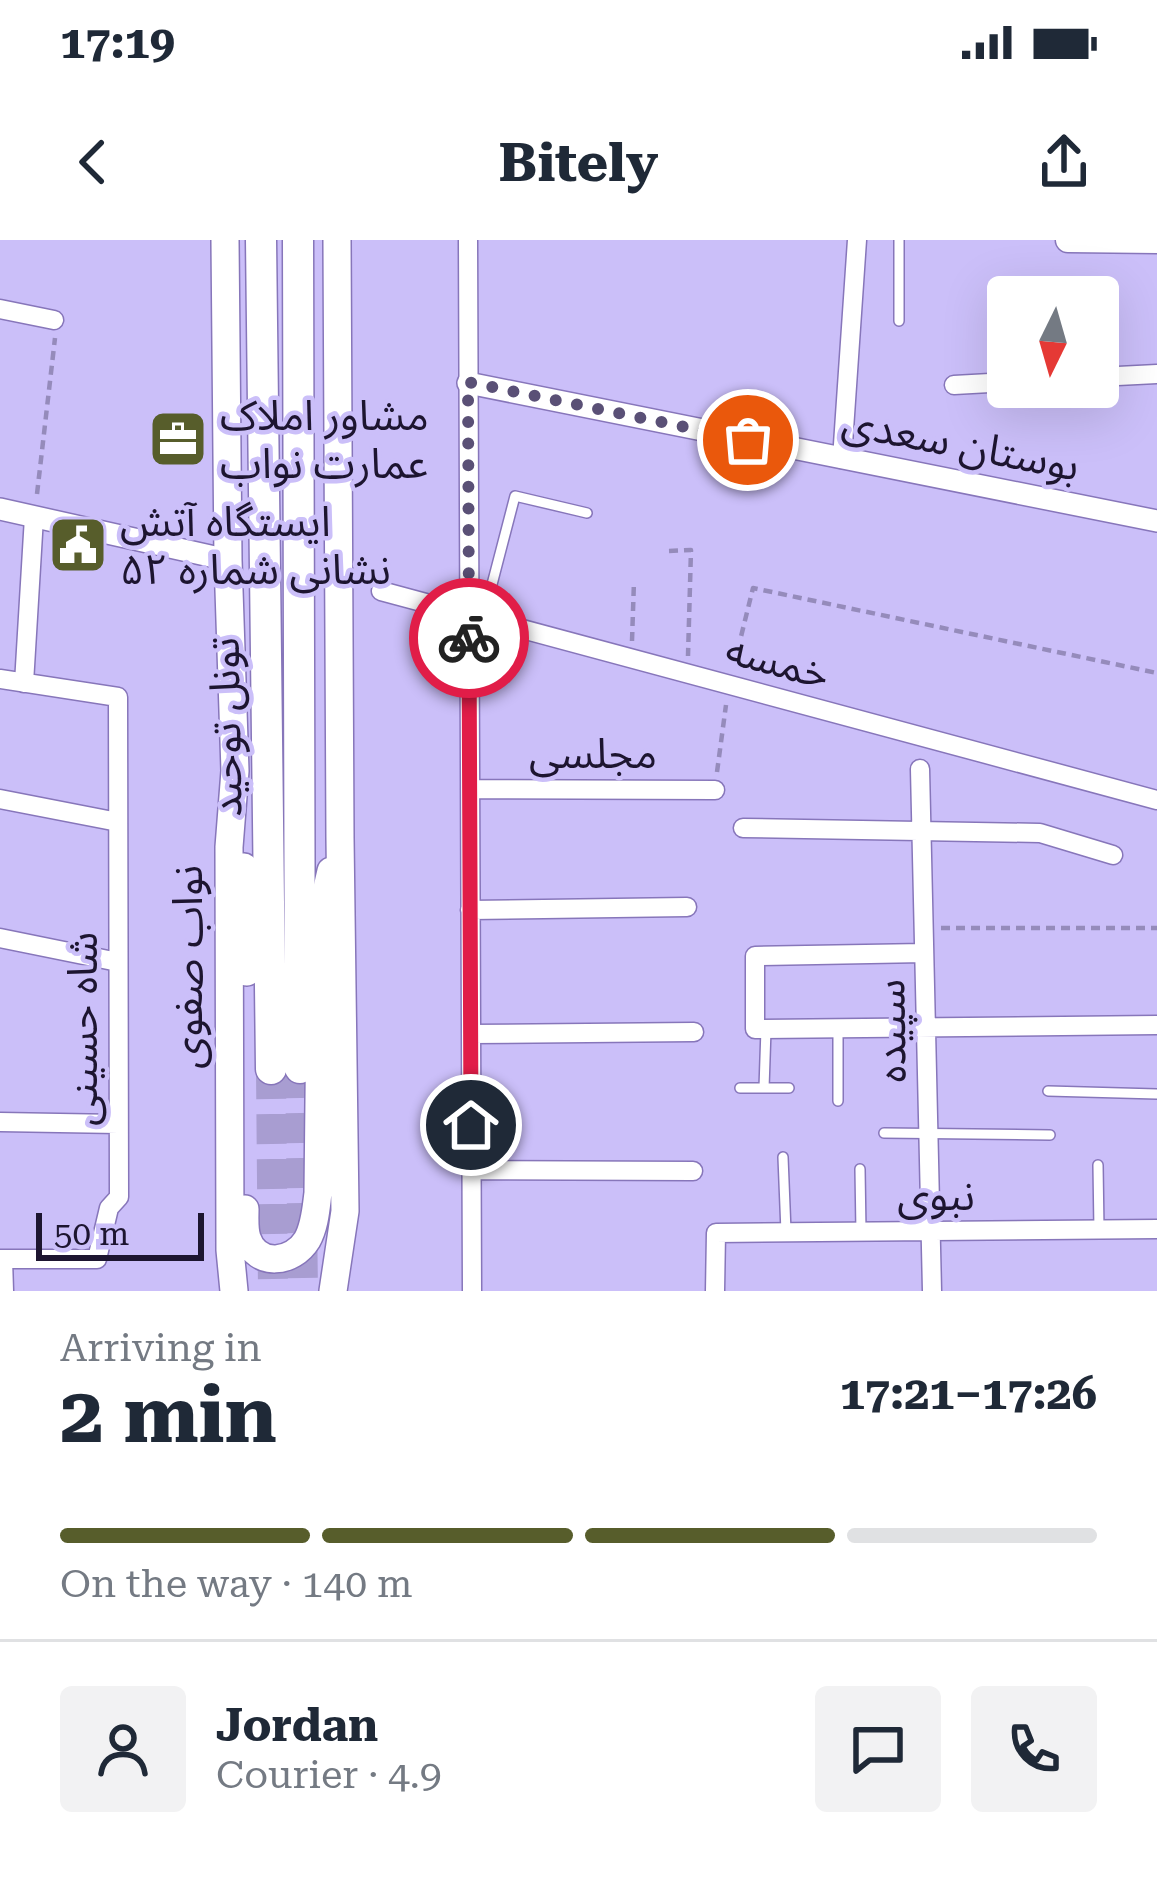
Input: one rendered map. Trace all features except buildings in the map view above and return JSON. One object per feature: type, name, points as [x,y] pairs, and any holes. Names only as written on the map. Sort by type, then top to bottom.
[{"type":"highway","name":"تونل توحید","points":[[261,240],[286,1069],[298,240]]},
{"type":"main road","name":"نواب صفوی","points":[[225,240],[235,771],[229,848],[234,1291]]},
{"type":"main road","points":[[337,240],[345,1210],[337,1283]]},
{"type":"main road","points":[[1068,240],[1157,241]]},
{"type":"main road","points":[[235,771],[249,911],[246,1231],[256,1251],[277,1260],[298,1251],[315,1216],[321,914],[340,838]]},
{"type":"street","points":[[468,240],[476,617],[470,789],[472,1291]]},
{"type":"street","points":[[842,459],[857,240]]},
{"type":"street","points":[[0,309],[54,320]]},
{"type":"street","points":[[1119,376],[1157,374]]},
{"type":"street","name":"بوستان سعدی","points":[[468,382],[1157,521]]},
{"type":"street","points":[[954,385],[987,383]]},
{"type":"street","points":[[0,509],[228,560]]},
{"type":"street","points":[[0,679],[24,683],[34,517]]},
{"type":"street","name":"خمسه","points":[[381,591],[1157,800]]},
{"type":"street","name":"شاه حسینی","points":[[2,1259],[97,1259],[109,1208],[119,1197],[118,697],[24,683]]},
{"type":"street","name":"سپیده","points":[[920,769],[932,1291]]},
{"type":"street","name":"مجلسی","points":[[470,789],[715,790]]},
{"type":"street","points":[[0,799],[118,822]]},
{"type":"street","points":[[743,828],[1040,833],[1113,855]]},
{"type":"street","points":[[470,910],[687,907]]},
{"type":"street","points":[[0,938],[118,962]]},
{"type":"street","points":[[924,953],[754,956],[754,1028],[1157,1025]]},
{"type":"street","points":[[471,1034],[694,1032]]},
{"type":"street","points":[[0,1123],[118,1124]]},
{"type":"street","points":[[471,1170],[693,1171]]},
{"type":"street","name":"نبوی","points":[[715,1291],[716,1233],[1157,1229]]},
{"type":"street","points":[[2,1259],[4,1291]]},
{"type":"lane","points":[[899,240],[899,321]]},
{"type":"lane","points":[[476,617],[514,496],[586,513]]},
{"type":"lane","points":[[838,1028],[838,1101]]},
{"type":"lane","points":[[764,1088],[766,1029]]},
{"type":"lane","points":[[740,1088],[789,1088]]},
{"type":"lane","points":[[1048,1091],[1157,1094]]},
{"type":"lane","points":[[884,1133],[1050,1135]]},
{"type":"lane","points":[[783,1157],[786,1232]]},
{"type":"lane","points":[[1098,1165],[1099,1230]]},
{"type":"lane","points":[[860,1169],[861,1232]]},
{"type":"path","points":[[34,517],[54,320]]},
{"type":"path","points":[[669,550],[691,550],[688,674]]},
{"type":"path","points":[[632,658],[634,581]]},
{"type":"path","points":[[715,790],[729,685],[753,588],[1157,674]]},
{"type":"path","points":[[924,928],[1157,928]]},
{"type":"tunnel","points":[[300,1068],[303,1291]]},
{"type":"tunnel","points":[[271,1069],[273,1291]]},
{"type":"way so far","points":[[469,638],[468,382],[748,440]]},
{"type":"place","name":"مشاور املاک عمارت نواب","points":[[178,439]]},
{"type":"place","name":"ایستگاه آتش نشانی شماره ۵۲","points":[[78,545]]},
{"type":"route","points":[[469,638],[471,1125]]}]
